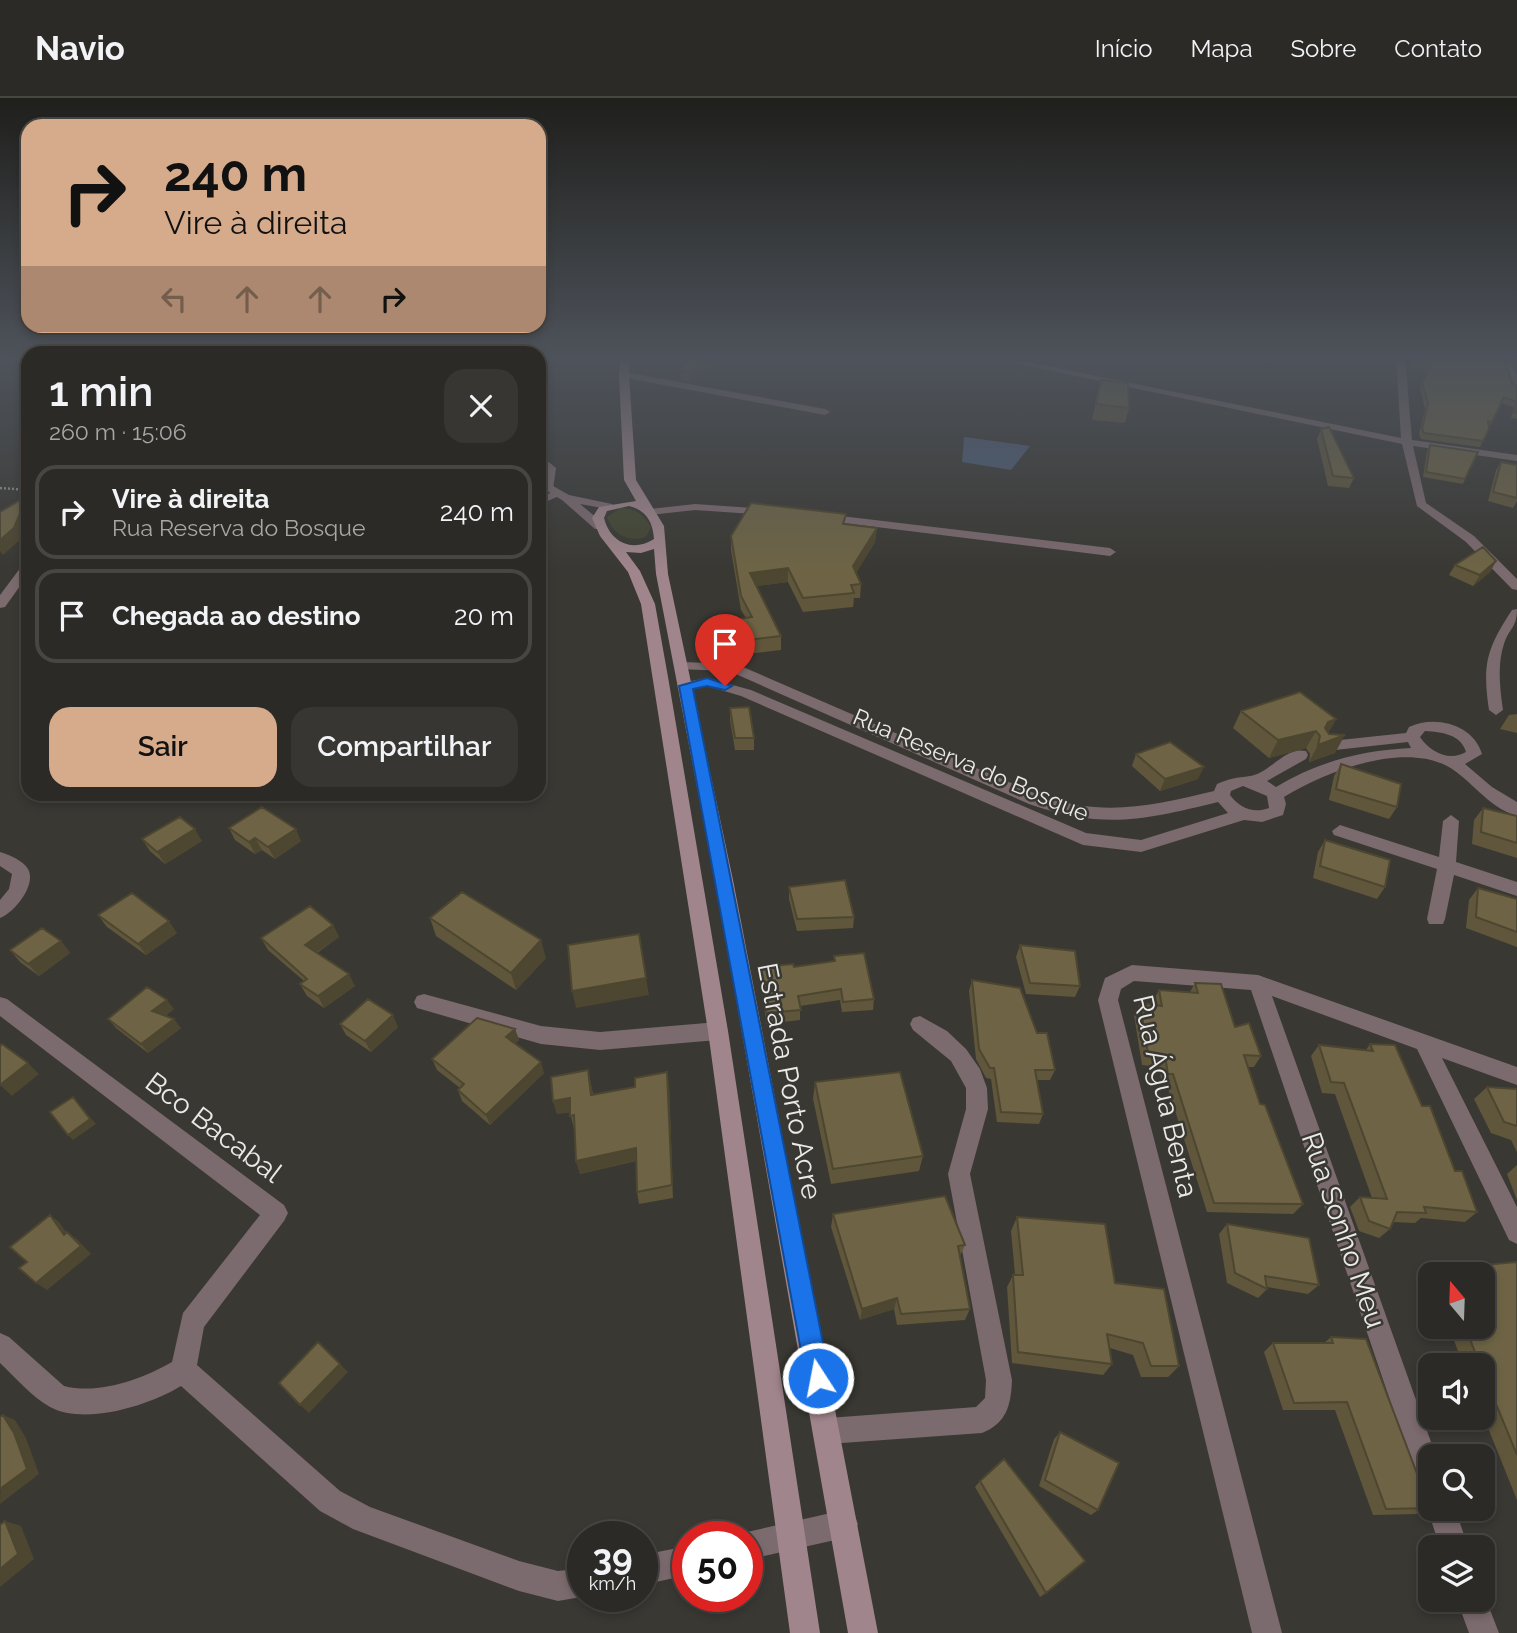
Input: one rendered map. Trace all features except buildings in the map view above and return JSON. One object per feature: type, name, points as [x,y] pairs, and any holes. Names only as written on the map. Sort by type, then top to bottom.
[{"type":"main road","points":[[614,545],[638,549],[660,540],[660,531],[630,480],[627,429]]},
{"type":"main road","points":[[630,480],[599,514],[599,526],[634,571],[648,604],[718,1031],[806,1633]]},
{"type":"main road","points":[[610,505],[629,503],[647,509]]},
{"type":"main road","name":"Estrada Porto Acre","points":[[660,540],[662,574],[684,676],[828,1431],[863,1633]]},
{"type":"street","points":[[1341,429],[1407,442],[1517,458]]},
{"type":"street","points":[[1406,429],[1421,504],[1470,539],[1517,586]]},
{"type":"street","points":[[552,488],[610,505]]},
{"type":"street","points":[[552,488],[599,526]]},
{"type":"street","points":[[647,509],[695,507],[781,513]]},
{"type":"street","points":[[808,516],[1110,552]]},
{"type":"street","points":[[0,604],[21,576]]},
{"type":"street","points":[[1496,710],[1492,684],[1497,644],[1517,613]]},
{"type":"street","name":"Rua Reserva do Bosque","points":[[684,676],[731,667],[1048,805],[1084,816],[1119,818],[1222,795],[1223,788],[1230,782],[1253,782],[1300,755]]},
{"type":"street","name":"Rua Reserva do Bosque","points":[[684,676],[736,689],[1083,839],[1141,846],[1244,814],[1269,816],[1277,811],[1279,803],[1275,795],[1302,777],[1334,764],[1377,754],[1424,752],[1460,761]]},
{"type":"street","points":[[1412,737],[1414,730],[1423,726],[1451,730],[1473,746],[1474,754],[1460,761],[1471,778],[1517,810]]},
{"type":"street","points":[[1326,746],[1412,737]]},
{"type":"street","points":[[1412,737],[1424,752]]},
{"type":"street","points":[[1253,782],[1275,795]]},
{"type":"street","points":[[1222,795],[1226,803],[1244,814]]},
{"type":"street","points":[[1163,809],[1187,833]]},
{"type":"street","points":[[1119,818],[1141,846]]},
{"type":"street","points":[[1436,919],[1447,866],[1451,821]]},
{"type":"street","points":[[1340,831],[1517,889]]},
{"type":"street","points":[[0,858],[21,871],[15,896],[0,911]]},
{"type":"street","name":"Rua Água Benta","points":[[1267,1633],[1108,1000],[1112,984],[1132,973],[1258,983],[1517,1076]]},
{"type":"street","name":"Rua Sonho Meu","points":[[1258,983],[1419,1444]]},
{"type":"street","points":[[424,1002],[541,1035],[600,1041],[718,1031]]},
{"type":"street","name":"Bco Bacabal","points":[[0,1005],[276,1213],[192,1322],[183,1370]]},
{"type":"street","points":[[828,1431],[982,1420],[998,1404],[999,1380],[959,1174],[960,1161],[978,1101],[976,1088],[956,1051],[920,1024]]},
{"type":"street","points":[[1425,1044],[1517,1232]]},
{"type":"street","points":[[0,1346],[57,1397],[72,1401],[111,1398],[151,1389],[183,1370],[330,1501],[352,1513],[519,1576],[558,1586],[567,1585]]},
{"type":"street","points":[[763,1542],[844,1524]]},
{"type":"street","points":[[1476,1612],[1484,1633]]},
{"type":"lane","points":[[546,462],[552,468],[552,488]]},
{"type":"path","points":[[0,488],[21,490]]},
{"type":"green space","points":[[621,508],[635,511],[645,519],[651,527],[646,537],[628,538],[613,528],[607,517]]},
{"type":"water","points":[[964,437],[1030,446],[1011,470],[962,462]]},
{"type":"route","points":[[725,686],[707,682],[686,686],[818,1378]]}]
